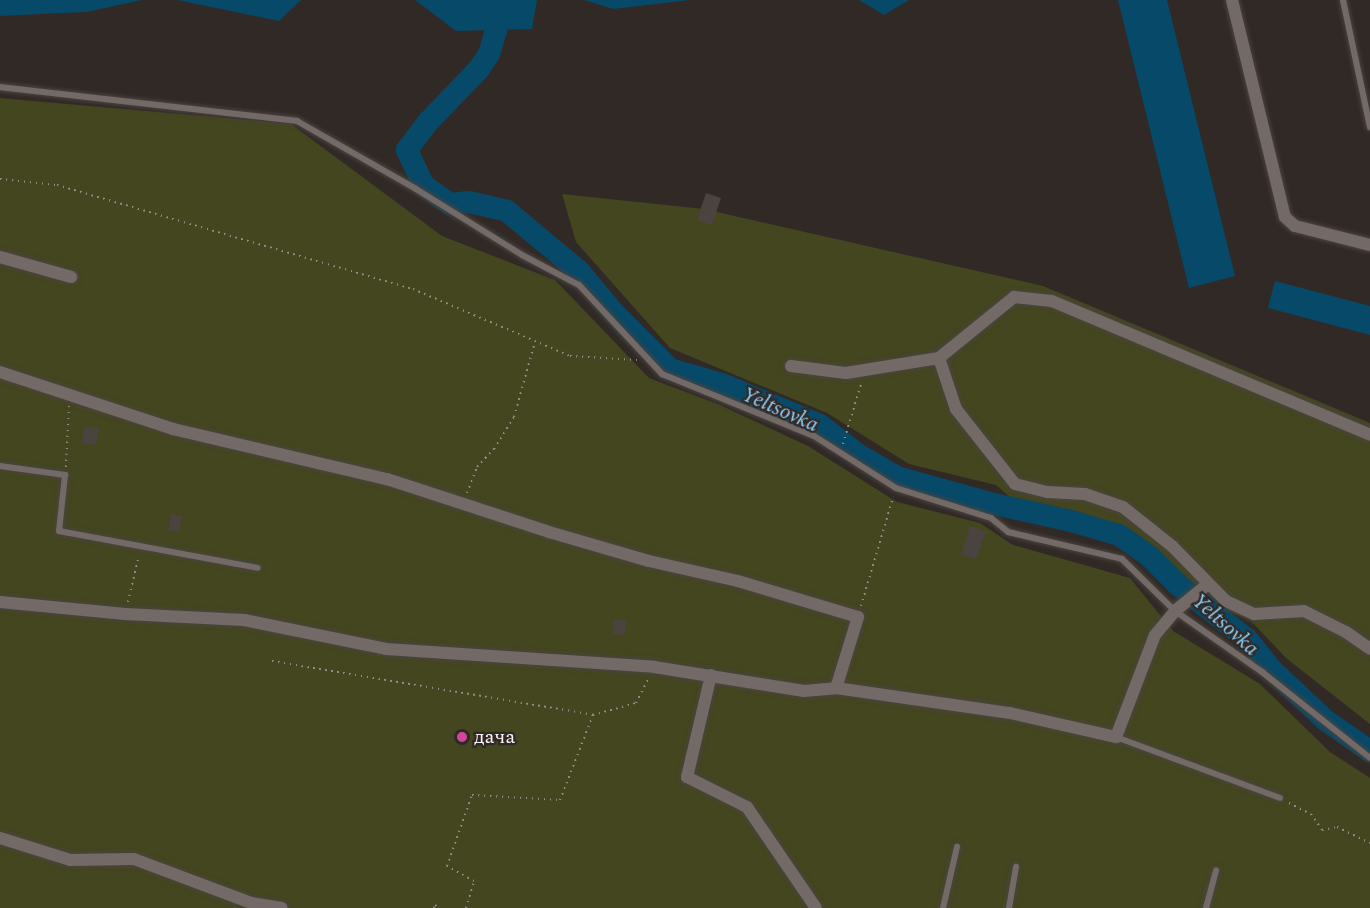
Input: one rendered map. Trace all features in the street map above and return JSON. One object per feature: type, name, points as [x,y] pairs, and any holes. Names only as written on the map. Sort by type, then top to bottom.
[{"type":"street","points":[[1232,0],[1285,217],[1295,226],[1370,245]]},
{"type":"street","points":[[0,257],[71,277]]},
{"type":"street","points":[[791,366],[846,373],[939,358],[1014,297],[1052,300],[1370,435]]},
{"type":"street","points":[[939,358],[956,409],[1016,484],[1048,492],[1084,494],[1123,507],[1172,546],[1226,600],[1254,614],[1304,611],[1346,632],[1370,649]]},
{"type":"street","points":[[0,372],[173,429],[387,479],[549,532],[649,561],[738,581],[858,617],[836,688]]},
{"type":"street","points":[[0,602],[125,614],[244,620],[386,649],[654,667],[804,691],[836,688],[1010,713],[1116,737],[1155,636],[1175,611],[1208,584]]},
{"type":"street","points":[[711,675],[687,777],[747,807],[816,908]]},
{"type":"street","points":[[0,838],[70,860],[134,859],[251,903],[282,908]]},
{"type":"lane","points":[[1343,0],[1370,127]]},
{"type":"lane","points":[[0,87],[297,121],[416,189],[522,255],[579,285],[662,374],[814,436],[896,488],[991,518],[1008,532],[1122,559],[1175,611],[1262,672],[1370,758]]},
{"type":"lane","points":[[0,466],[65,475],[59,531],[258,568]]},
{"type":"lane","points":[[1116,737],[1281,798]]},
{"type":"lane","points":[[943,908],[957,847]]},
{"type":"lane","points":[[1009,908],[1016,867]]},
{"type":"lane","points":[[1206,908],[1216,870]]},
{"type":"path","points":[[0,179],[57,185],[413,289],[570,356],[650,361]]},
{"type":"path","points":[[463,504],[477,467],[494,449],[514,417],[536,341]]},
{"type":"path","points":[[841,453],[866,370]]},
{"type":"path","points":[[65,475],[70,394]]},
{"type":"path","points":[[858,617],[896,488]]},
{"type":"path","points":[[125,614],[141,547]]},
{"type":"path","points":[[272,661],[593,715],[636,704],[654,667]]},
{"type":"path","points":[[466,908],[474,881],[447,866],[472,795],[523,800],[560,800],[593,715]]},
{"type":"path","points":[[1281,798],[1311,814],[1322,830],[1337,827],[1370,843]]},
{"type":"path","points":[[434,908],[435,905],[440,908]]},
{"type":"green space","points":[[0,98],[291,124],[442,236],[555,280],[649,378],[720,405],[808,446],[897,502],[980,523],[1013,545],[1130,578],[1173,631],[1260,684],[1330,752],[1370,778],[1370,908],[0,908]]},
{"type":"green space","points":[[562,194],[704,209],[1043,286],[1370,423],[1370,724],[1286,658],[1250,620],[1201,600],[1168,573],[1122,525],[1065,510],[1019,505],[996,485],[909,464],[827,413],[670,348],[576,242]]},
{"type":"water","points":[[0,0],[142,0],[86,12],[0,16]]},
{"type":"water","points":[[177,0],[301,0],[279,21]]},
{"type":"water","points":[[415,0],[537,0],[532,29],[456,31]]},
{"type":"water","points":[[584,0],[690,0],[613,9]]},
{"type":"water","points":[[859,0],[909,0],[884,15]]},
{"type":"water","points":[[1118,0],[1167,0],[1235,276],[1189,288]]},
{"type":"water","points":[[1275,281],[1370,306],[1370,335],[1268,308]]},
{"type":"building","points":[[706,193],[721,198],[712,225],[697,220]]},
{"type":"building","points":[[85,426],[99,428],[96,445],[82,443]]},
{"type":"building","points":[[171,514],[182,516],[179,532],[168,530]]},
{"type":"building","points":[[970,526],[986,531],[976,559],[961,554]]},
{"type":"building","points":[[614,619],[626,620],[625,635],[613,634]]},
{"type":"waterway","name":"Yeltsovka","points":[[480,0],[496,30],[489,54],[479,69],[428,122],[407,150],[423,185],[450,204],[469,202],[507,211],[579,271],[614,313],[670,369],[722,384],[820,425],[859,455],[897,477],[1119,535],[1150,557],[1177,584],[1247,639],[1272,670],[1325,720],[1370,751]]},
{"type":"place","name":"дача","points":[[462,737]]}]
